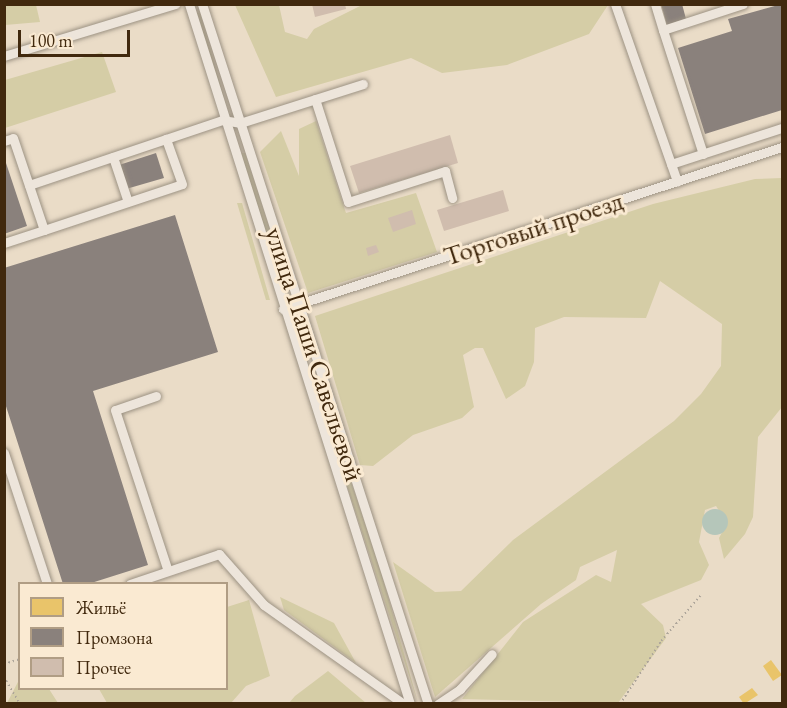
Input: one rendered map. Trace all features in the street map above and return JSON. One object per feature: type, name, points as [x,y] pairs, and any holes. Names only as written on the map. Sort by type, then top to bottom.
[{"type":"street","points":[[4,56],[175,4]]},
{"type":"street","name":"улица Паши Савельевой","points":[[189,4],[222,120],[411,704]]},
{"type":"street","points":[[615,4],[677,181]]},
{"type":"street","points":[[655,4],[703,154]]},
{"type":"street","points":[[663,30],[743,4]]},
{"type":"street","name":"улица Паши Савельевой","points":[[201,6],[428,704]]},
{"type":"street","points":[[29,184],[222,120],[240,123],[363,84]]},
{"type":"street","points":[[315,99],[348,202],[445,171],[452,198]]},
{"type":"street","points":[[671,164],[783,128]]},
{"type":"street","points":[[4,141],[13,138],[44,230]]},
{"type":"street","points":[[4,243],[182,184],[166,139]]},
{"type":"street","name":"Торговый проезд","points":[[283,309],[783,147]]},
{"type":"street","points":[[113,157],[128,202]]},
{"type":"street","points":[[156,396],[115,410],[168,571]]},
{"type":"street","points":[[4,453],[46,582]]},
{"type":"street","points":[[136,582],[219,554],[264,605],[404,704]]},
{"type":"street","points":[[438,704],[460,689],[492,654]]},
{"type":"path","points":[[620,704],[661,641],[700,596]]},
{"type":"path","points":[[4,677],[20,704]]},
{"type":"shaded area","points":[[5,4],[36,5],[40,22],[5,25]]},
{"type":"shaded area","points":[[235,5],[279,5],[285,32],[307,39],[314,29],[362,5],[608,5],[589,34],[507,65],[442,73],[411,58],[276,97]]},
{"type":"shaded area","points":[[194,12],[200,13],[224,97],[221,97]]},
{"type":"shaded area","points":[[102,52],[116,92],[5,128],[5,80]]},
{"type":"shaded area","points":[[316,121],[346,213],[416,193],[437,252],[308,293],[260,152],[281,131],[299,176],[299,129]]},
{"type":"shaded area","points":[[240,153],[245,153],[289,289],[284,294]]},
{"type":"shaded area","points":[[782,178],[782,407],[758,437],[753,517],[745,534],[724,559],[719,538],[727,523],[716,506],[705,510],[699,542],[709,565],[701,580],[641,604],[663,625],[666,638],[618,703],[462,699],[523,622],[596,575],[611,582],[617,550],[580,567],[576,580],[541,604],[435,697],[393,562],[435,592],[461,591],[513,540],[674,421],[701,394],[721,366],[722,324],[660,281],[646,318],[564,317],[535,328],[534,362],[525,386],[506,399],[483,348],[475,348],[463,355],[474,407],[462,418],[413,435],[373,466],[360,465],[315,316],[653,204],[755,179]]},
{"type":"shaded area","points":[[237,203],[242,203],[270,300],[266,300]]},
{"type":"shaded area","points":[[313,382],[318,383],[381,572],[418,703]]},
{"type":"shaded area","points":[[715,509],[724,513],[728,522],[724,531],[715,535],[706,531],[702,522],[706,513]]},
{"type":"shaded area","points":[[280,597],[334,623],[356,663],[284,610]]},
{"type":"shaded area","points":[[249,600],[270,676],[246,686],[231,703],[107,703],[100,690],[228,690],[228,607]]},
{"type":"shaded area","points":[[328,671],[366,703],[289,703],[295,696]]},
{"type":"shaded area","points":[[18,682],[18,690],[50,690],[58,703],[7,703]]},
{"type":"building: Жильё","points":[[771,660],[782,675],[773,681],[763,666]]},
{"type":"building: Жильё","points":[[752,688],[758,695],[744,704],[739,697]]},
{"type":"building: Промзона","points":[[661,4],[682,4],[686,19],[667,25]]},
{"type":"building: Промзона","points":[[782,4],[782,110],[705,134],[678,48],[732,31],[728,19]]},
{"type":"building: Промзона","points":[[156,153],[164,178],[126,189],[119,165]]},
{"type":"building: Промзона","points":[[4,157],[27,226],[4,234]]},
{"type":"building: Промзона","points":[[175,215],[218,352],[93,391],[148,565],[94,582],[62,582],[4,400],[4,268]]},
{"type":"building: Прочее","points":[[312,4],[345,4],[346,9],[315,17]]},
{"type":"building: Прочее","points":[[450,135],[458,163],[359,193],[350,166]]},
{"type":"building: Прочее","points":[[503,190],[509,211],[444,231],[437,210]]},
{"type":"building: Прочее","points":[[412,210],[416,224],[393,232],[388,218]]},
{"type":"building: Прочее","points":[[376,245],[379,252],[368,256],[366,248]]}]
